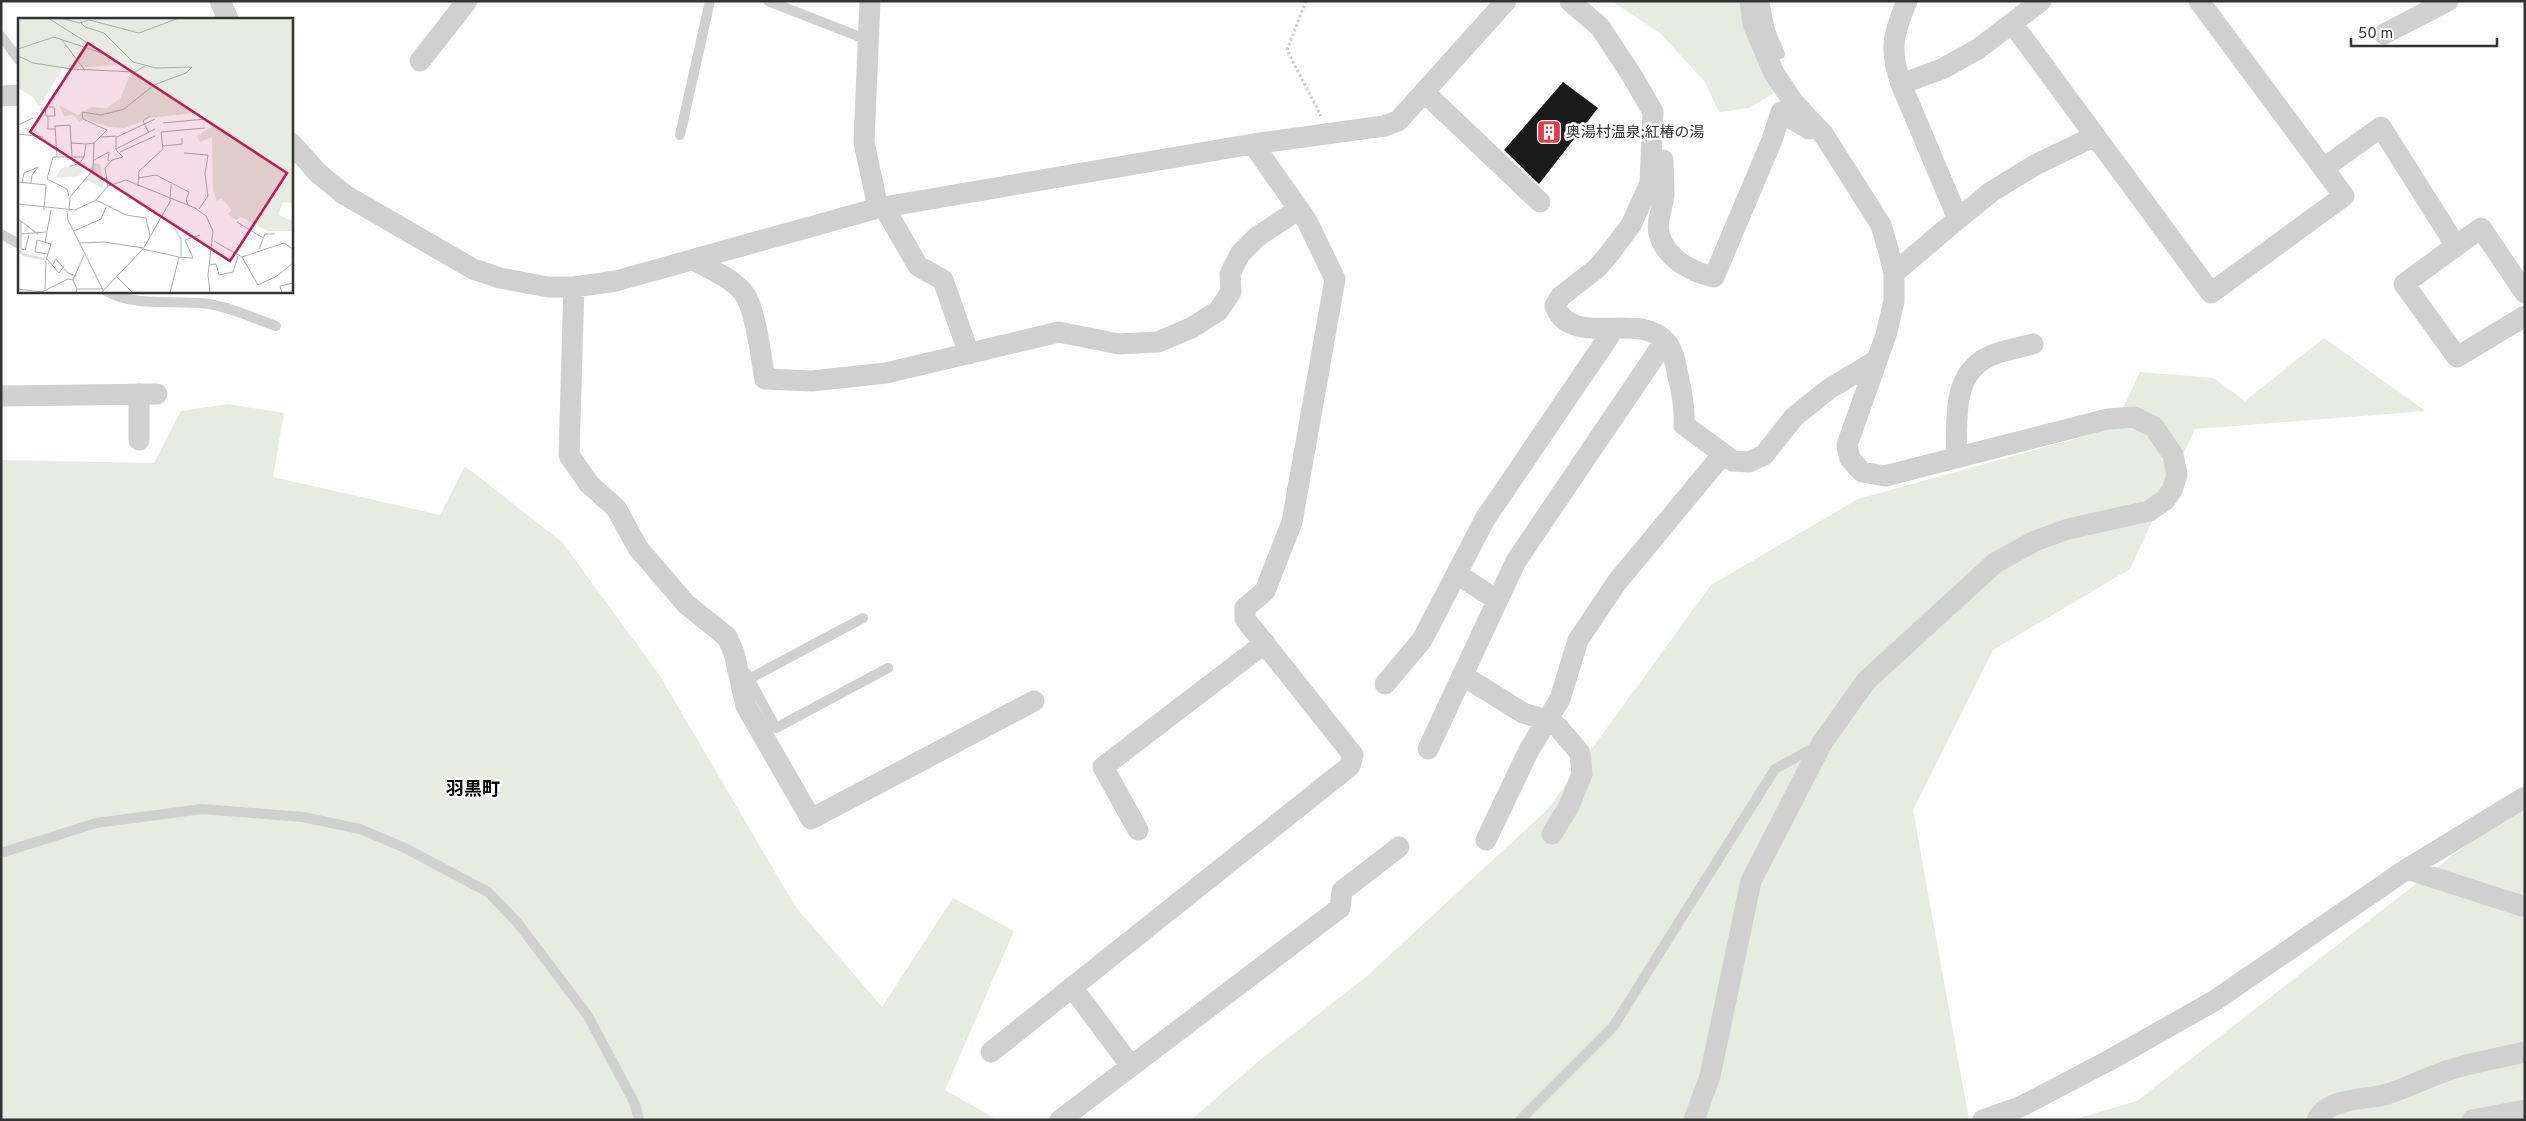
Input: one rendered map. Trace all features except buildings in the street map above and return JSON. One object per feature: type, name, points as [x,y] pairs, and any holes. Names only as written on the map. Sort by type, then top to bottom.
[{"type":"street","points":[[220,1],[228,18]]},
{"type":"street","points":[[420,61],[467,1]]},
{"type":"street","points":[[870,1],[864,142],[881,208],[918,266],[943,280],[969,354]]},
{"type":"street","points":[[292,144],[319,174],[346,195],[473,268],[500,278],[548,287],[574,286],[616,281],[881,208],[1253,144],[1384,126],[1398,121],[1506,1]]},
{"type":"street","points":[[1570,1],[1600,27],[1632,74],[1662,129],[1664,195],[1658,232],[1664,247],[1683,265],[1700,274],[1714,277],[1772,140],[1781,112],[1799,124],[1824,135]]},
{"type":"street","points":[[1694,1120],[1710,1076],[1751,881],[1822,743],[1866,681],[1964,589],[1995,563],[2035,541],[2068,529],[2149,511],[2165,500],[2177,475],[2174,455],[2166,441],[2154,427],[2134,417],[2108,419],[1884,476],[1862,472],[1850,459],[1848,445],[1886,335],[1894,300],[1894,272],[1881,225],[1824,135],[1794,103],[1774,73],[1753,24],[1750,1]]},
{"type":"street","points":[[1907,1],[1895,29],[1893,60],[1901,84],[1958,220]]},
{"type":"street","points":[[1901,84],[1942,68],[1978,49],[2041,1]]},
{"type":"street","points":[[2012,23],[2211,292],[2344,196],[2199,1]]},
{"type":"street","points":[[2384,34],[2448,1]]},
{"type":"street","points":[[1424,92],[1540,202]]},
{"type":"street","points":[[1,96],[18,95]]},
{"type":"street","points":[[1652,112],[1650,182],[1631,225],[1596,269],[1561,296],[1555,306],[1558,316],[1569,323],[1598,329],[1642,328],[1658,334],[1665,341],[1674,357],[1683,396],[1684,425],[1733,461],[1749,462],[1764,455],[1794,417],[1829,389],[1877,360]]},
{"type":"street","points":[[2324,168],[2381,127],[2456,246]]},
{"type":"street","points":[[1894,272],[1999,187],[2035,165],[2095,136]]},
{"type":"street","points":[[991,1052],[1350,766],[1354,755],[1245,619],[1245,608],[1265,591],[1292,522],[1335,279],[1299,209],[1253,144]]},
{"type":"street","points":[[694,260],[732,282],[745,294],[751,308],[764,378],[812,381],[886,373],[1059,332],[1119,344],[1158,342],[1191,328],[1218,311],[1231,292],[1230,274],[1240,254],[1257,237],[1299,209]]},
{"type":"street","points":[[2525,293],[2481,228],[2404,284],[2457,357],[2525,316]]},
{"type":"street","points":[[574,286],[569,455],[589,484],[616,508],[638,548],[686,604],[727,637],[734,653],[746,706],[811,819],[1034,701]]},
{"type":"street","points":[[1385,684],[1422,640],[1484,518],[1614,329]]},
{"type":"street","points":[[1428,748],[1516,561],[1665,341]]},
{"type":"street","points":[[1956,458],[1959,390],[1966,375],[1989,356],[2033,344]]},
{"type":"street","points":[[1,396],[148,394],[139,440]]},
{"type":"street","points":[[1486,840],[1529,750],[1560,699],[1578,640],[1617,582],[1723,454]]},
{"type":"street","points":[[1457,574],[1497,600]]},
{"type":"street","points":[[1138,830],[1103,766],[1264,643]]},
{"type":"street","points":[[1462,675],[1523,713],[1547,720],[1558,727],[1580,753],[1582,774],[1569,806],[1552,834]]},
{"type":"street","points":[[1983,1120],[2020,1107],[2108,1061],[2214,1001],[2407,869],[2525,797]]},
{"type":"street","points":[[1060,1120],[1340,908],[1342,891],[1398,847]]},
{"type":"street","points":[[2407,869],[2525,907]]},
{"type":"street","points":[[1072,987],[1131,1066]]},
{"type":"street","points":[[2317,1120],[2319,1116],[2333,1107],[2358,1099],[2384,1095],[2450,1069],[2525,1052]]},
{"type":"street","points":[[2472,1120],[2525,1110]]},
{"type":"lane","points":[[680,136],[710,1]]},
{"type":"lane","points":[[768,1],[868,40]]},
{"type":"lane","points":[[1764,1],[1770,30],[1780,54]]},
{"type":"lane","points":[[1,36],[18,59]]},
{"type":"lane","points":[[1,234],[18,243]]},
{"type":"lane","points":[[108,292],[116,297],[134,301],[210,304],[276,326]]},
{"type":"lane","points":[[749,679],[863,618]]},
{"type":"lane","points":[[734,653],[776,728],[888,668]]},
{"type":"lane","points":[[1520,1120],[1613,1027],[1775,769],[1822,743]]},
{"type":"lane","points":[[1,853],[96,822],[202,809],[302,817],[360,830],[405,848],[488,892],[517,922],[588,1016],[635,1104],[639,1120]]},
{"type":"path","points":[[1306,1],[1287,50],[1330,134]]},
{"type":"shaded area","points":[[1612,1],[1750,1],[1784,87],[1749,108],[1719,112],[1705,82],[1661,34]]},
{"type":"shaded area","points":[[2324,338],[2425,411],[2195,429],[2130,569],[1993,650],[1913,810],[1969,1120],[1191,1120],[1260,1060],[1367,976],[1548,809],[1711,585],[1858,499],[2114,428],[2140,372],[2214,378],[2245,401]]},
{"type":"shaded area","points":[[228,404],[284,413],[273,477],[440,515],[465,466],[562,542],[660,676],[795,906],[882,1007],[953,898],[1014,931],[945,1090],[998,1120],[1,1120],[1,460],[154,463],[181,411]]},
{"type":"shaded area","points":[[2525,799],[2525,1120],[2072,1120],[2137,1101]]},
{"type":"place","name":"奥湯村温泉;紅椿の湯","points":[[1549,132]]},
{"type":"district","name":"羽黒町","points":[[473,789]]}]
